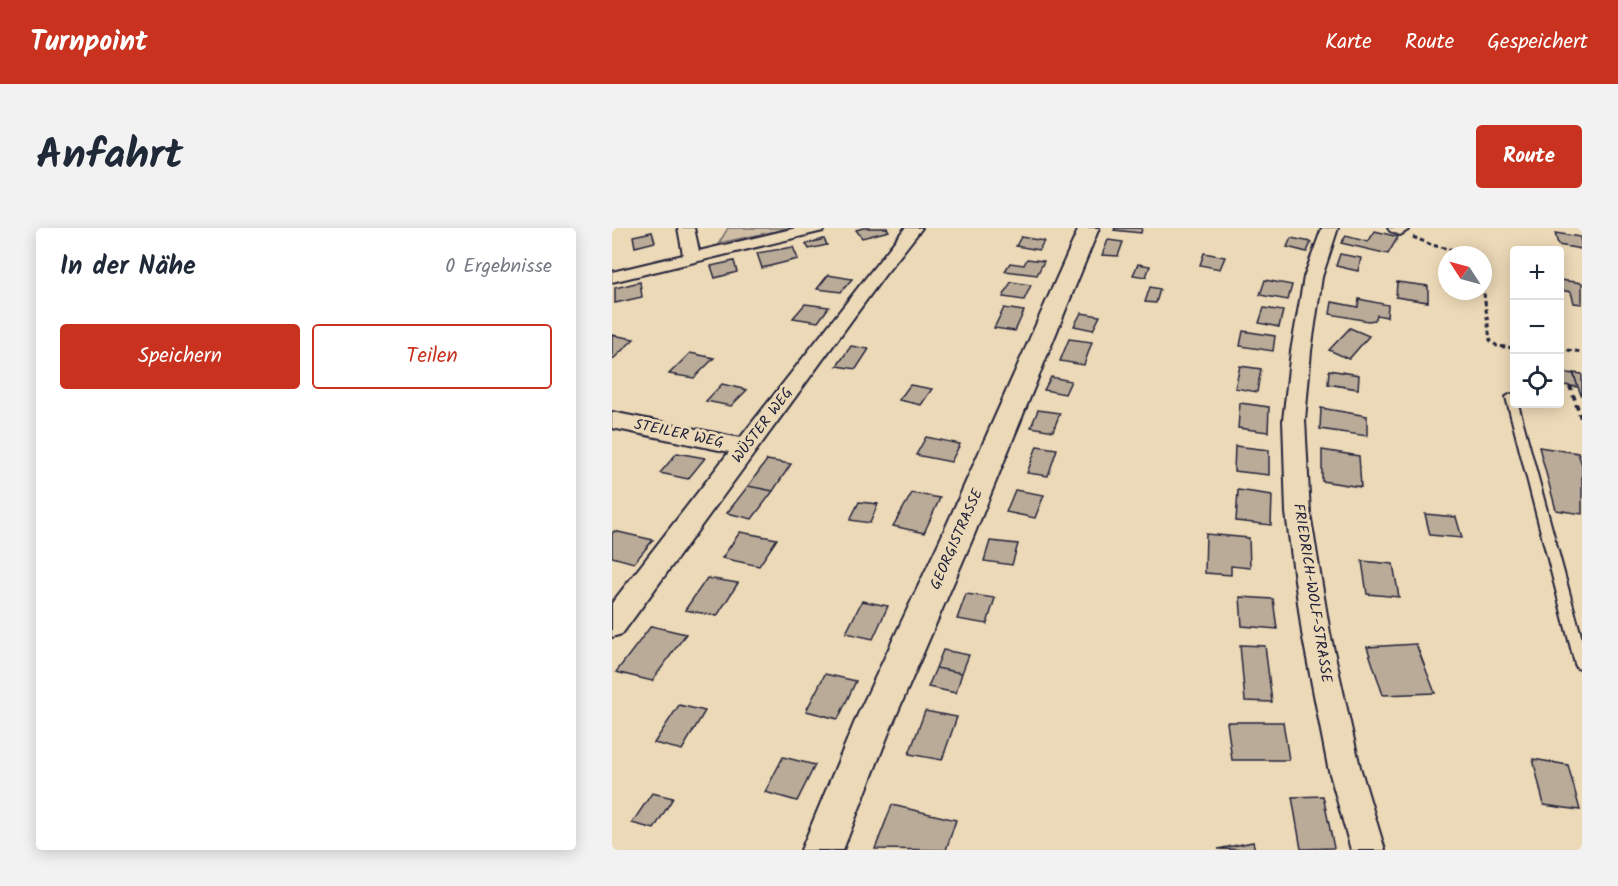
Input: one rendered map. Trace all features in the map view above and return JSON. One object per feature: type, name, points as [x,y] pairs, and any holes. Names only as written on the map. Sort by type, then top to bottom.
[{"type":"street","points":[[686,228],[692,258]]},
{"type":"street","points":[[612,277],[817,228]]},
{"type":"street","name":"WÜSTER WEG","points":[[612,625],[878,272],[915,228]]},
{"type":"street","name":"GEORGISTRASSE","points":[[822,850],[872,727],[961,529],[1089,228]]},
{"type":"street","name":"FRIEDRICH-WOLF-STRASSE","points":[[1330,228],[1313,277],[1301,351],[1294,420],[1298,513],[1316,633],[1344,767],[1368,850]]},
{"type":"street","name":"STEILER WEG","points":[[612,420],[746,447]]},
{"type":"lane","points":[[1514,408],[1582,664]]},
{"type":"path","points":[[1398,229],[1427,244],[1438,247]]},
{"type":"path","points":[[1485,300],[1491,340],[1497,346],[1510,347]]},
{"type":"path","points":[[1564,350],[1582,352]]},
{"type":"path","points":[[1570,386],[1582,421]]},
{"type":"shaded area","points":[[728,228],[790,228],[719,243]]},
{"type":"building","points":[[887,228],[889,231],[862,238],[856,230]]},
{"type":"building","points":[[1115,228],[1142,228],[1141,233],[1114,230]]},
{"type":"building","points":[[1375,231],[1398,237],[1388,254],[1341,243],[1346,236],[1368,242]]},
{"type":"building","points":[[652,232],[655,242],[635,247],[633,236]]},
{"type":"building","points":[[1555,233],[1580,237],[1582,249],[1564,246],[1558,245]]},
{"type":"building","points":[[1021,237],[1044,241],[1039,250],[1016,246]]},
{"type":"building","points":[[1291,238],[1311,242],[1307,252],[1287,247]]},
{"type":"building","points":[[824,239],[827,245],[809,249],[806,244]]},
{"type":"building","points":[[1108,240],[1123,242],[1118,256],[1102,255]]},
{"type":"building","points":[[793,247],[798,259],[762,268],[757,253]]},
{"type":"building","points":[[1204,253],[1225,257],[1220,269],[1200,265]]},
{"type":"building","points":[[1340,254],[1361,258],[1358,271],[1336,266]]},
{"type":"building","points":[[1027,259],[1044,261],[1037,275],[1005,271],[1010,263],[1024,265]]},
{"type":"building","points":[[734,261],[737,272],[715,278],[711,266]]},
{"type":"building","points":[[1138,264],[1150,266],[1146,277],[1133,275]]},
{"type":"building","points":[[828,275],[852,279],[841,292],[817,289]]},
{"type":"building","points":[[1265,280],[1292,285],[1288,300],[1260,295]]},
{"type":"building","points":[[1564,281],[1582,283],[1582,304],[1574,303],[1571,292],[1564,291]]},
{"type":"building","points":[[640,282],[642,297],[615,303],[615,288]]},
{"type":"building","points":[[1011,282],[1031,285],[1024,300],[1003,297]]},
{"type":"building","points":[[1397,282],[1428,286],[1428,302],[1396,297]]},
{"type":"building","points":[[1150,287],[1160,289],[1156,303],[1145,302]]},
{"type":"building","points":[[1359,299],[1388,305],[1387,317],[1377,315],[1375,320],[1368,321],[1330,314],[1332,302],[1358,307]]},
{"type":"building","points":[[805,304],[829,307],[818,322],[793,318]]},
{"type":"building","points":[[1004,308],[1024,311],[1015,331],[994,328]]},
{"type":"building","points":[[1264,308],[1283,311],[1279,327],[1259,323]]},
{"type":"building","points":[[1081,313],[1100,316],[1093,330],[1074,326]]},
{"type":"building","points":[[1350,328],[1369,336],[1349,359],[1329,350]]},
{"type":"building","points":[[1243,331],[1275,336],[1273,351],[1240,346]]},
{"type":"building","points":[[612,335],[634,339],[612,360]]},
{"type":"building","points":[[1069,339],[1092,342],[1084,365],[1060,361]]},
{"type":"building","points":[[851,346],[869,349],[856,369],[837,366]]},
{"type":"building","points":[[690,353],[714,358],[694,378],[669,374]]},
{"type":"building","points":[[1240,366],[1261,369],[1257,392],[1235,388]]},
{"type":"building","points":[[1329,370],[1359,375],[1358,389],[1328,384]]},
{"type":"building","points":[[1564,373],[1574,374],[1578,387],[1564,385]]},
{"type":"building","points":[[1573,373],[1582,374],[1582,395],[1581,395]]},
{"type":"building","points":[[1051,377],[1071,381],[1065,394],[1044,390]]},
{"type":"building","points":[[722,384],[747,390],[731,406],[706,401]]},
{"type":"building","points":[[910,385],[932,389],[921,405],[899,400]]},
{"type":"building","points":[[1240,403],[1269,407],[1268,432],[1238,428]]},
{"type":"building","points":[[1321,408],[1367,416],[1367,436],[1320,429]]},
{"type":"building","points":[[1038,410],[1060,413],[1053,431],[1031,427]]},
{"type":"building","points":[[926,437],[960,444],[951,462],[916,455]]},
{"type":"building","points":[[1037,446],[1057,449],[1048,476],[1027,473]]},
{"type":"building","points":[[1235,446],[1269,450],[1269,475],[1234,471]]},
{"type":"building","points":[[1539,447],[1578,453],[1582,465],[1582,514],[1556,510]]},
{"type":"building","points":[[1322,450],[1359,456],[1361,487],[1322,481]]},
{"type":"building","points":[[677,453],[705,458],[688,479],[660,473]]},
{"type":"building","points":[[767,460],[791,464],[773,491],[748,486]]},
{"type":"building","points":[[748,486],[773,491],[752,519],[727,513]]},
{"type":"building","points":[[1015,490],[1044,495],[1035,518],[1006,512]]},
{"type":"building","points":[[1238,490],[1272,495],[1271,525],[1236,521]]},
{"type":"building","points":[[912,493],[940,498],[924,533],[893,526]]},
{"type":"building","points":[[859,502],[878,504],[870,523],[850,520]]},
{"type":"building","points":[[1425,514],[1456,517],[1462,538],[1430,535]]},
{"type":"building","points":[[614,531],[653,540],[634,563],[612,557]]},
{"type":"building","points":[[740,532],[777,539],[759,566],[722,558]]},
{"type":"building","points":[[1206,534],[1249,538],[1250,568],[1231,566],[1231,575],[1205,573]]},
{"type":"building","points":[[990,541],[1018,544],[1012,565],[984,561]]},
{"type":"building","points":[[1362,561],[1393,564],[1399,597],[1367,594]]},
{"type":"building","points":[[707,578],[738,583],[717,616],[685,610]]},
{"type":"building","points":[[966,594],[995,598],[987,624],[957,619]]},
{"type":"building","points":[[1240,597],[1273,599],[1277,629],[1242,626]]},
{"type":"building","points":[[862,601],[888,606],[873,639],[846,633]]},
{"type":"building","points":[[651,626],[686,634],[652,681],[616,672]]},
{"type":"building","points":[[1416,644],[1435,693],[1383,695],[1367,647]]},
{"type":"building","points":[[1240,645],[1265,646],[1272,702],[1245,701]]},
{"type":"building","points":[[943,650],[969,655],[962,673],[936,668]]},
{"type":"building","points":[[936,668],[962,673],[956,693],[928,687]]},
{"type":"building","points":[[825,674],[856,681],[838,719],[806,711]]},
{"type":"building","points":[[679,705],[705,711],[682,750],[654,743]]},
{"type":"building","points":[[925,711],[957,717],[942,760],[909,754]]},
{"type":"building","points":[[1227,722],[1283,722],[1289,760],[1232,760]]},
{"type":"building","points":[[783,757],[815,765],[797,801],[765,792]]},
{"type":"building","points":[[1533,759],[1568,765],[1580,810],[1544,805]]},
{"type":"building","points":[[652,793],[673,798],[654,829],[632,823]]},
{"type":"building","points":[[1323,796],[1334,848],[1301,849],[1292,797]]},
{"type":"building","points":[[892,805],[956,820],[946,850],[875,849]]},
{"type":"building","points":[[1253,842],[1255,850],[1218,849]]}]
